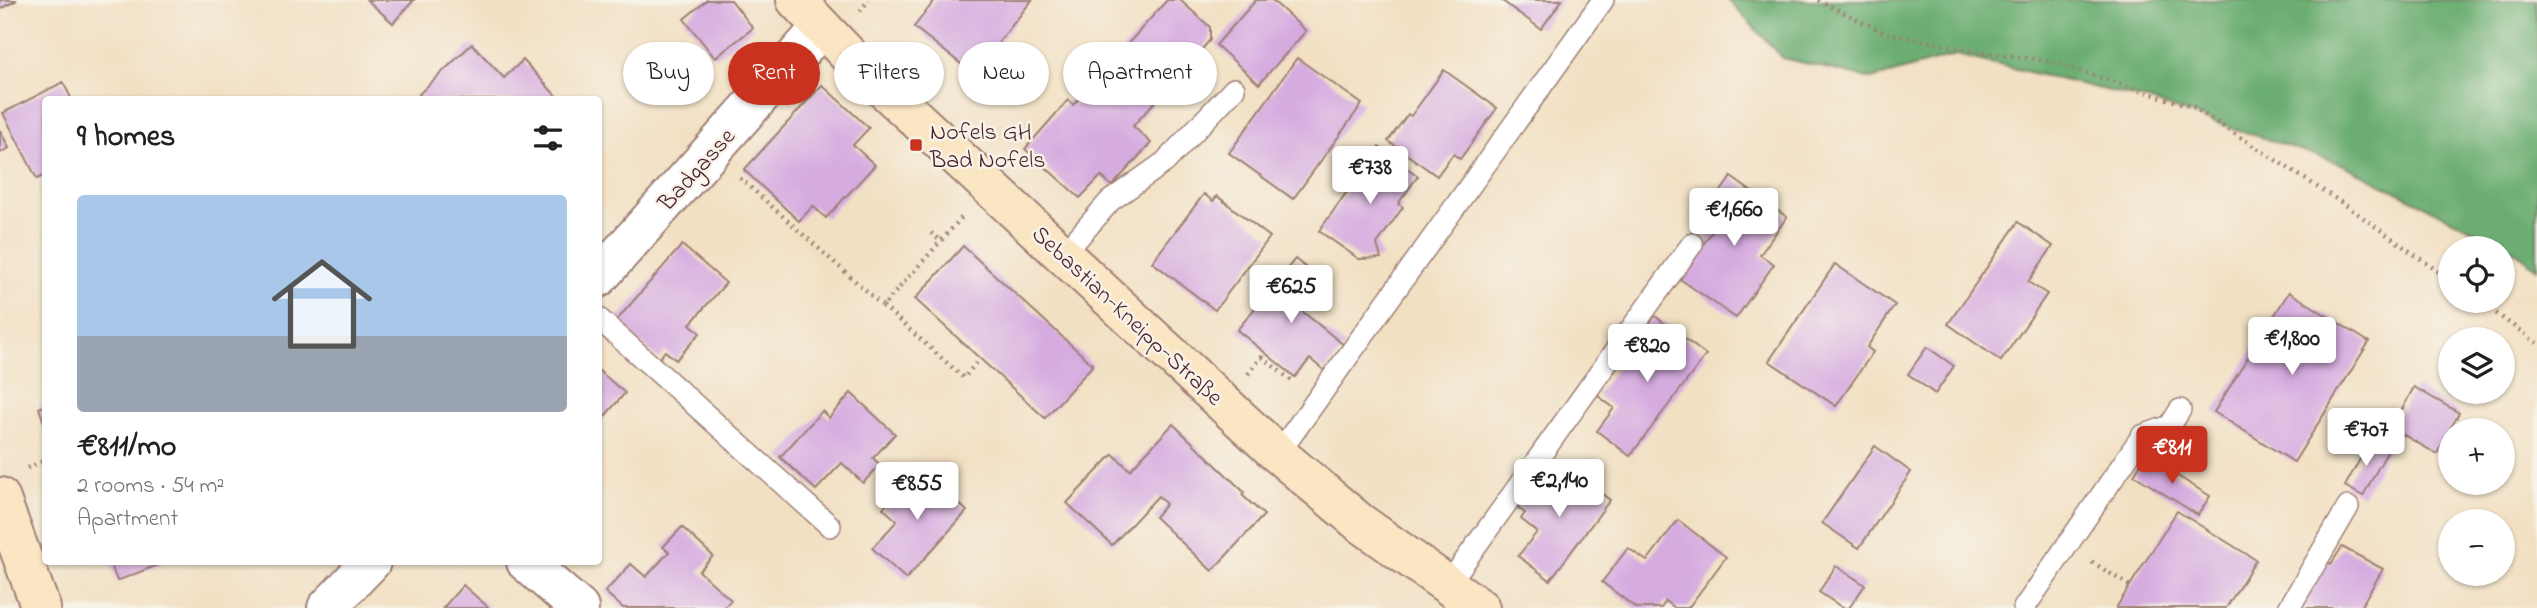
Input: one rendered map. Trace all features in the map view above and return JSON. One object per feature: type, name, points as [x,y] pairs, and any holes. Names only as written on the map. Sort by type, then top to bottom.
[{"type":"main road","name":"Sebastian-Kneipp-Straße","points":[[796,0],[821,29],[1278,454],[1359,522],[1480,608]]},
{"type":"main road","points":[[0,497],[41,608]]},
{"type":"street","name":"Badgasse","points":[[602,274],[821,29]]},
{"type":"street","points":[[327,608],[368,565]]},
{"type":"street","points":[[529,565],[579,608]]},
{"type":"lane","points":[[1278,454],[1603,0]]},
{"type":"lane","points":[[1063,255],[1110,201],[1165,162],[1234,89]]},
{"type":"lane","points":[[1447,586],[1692,244]]},
{"type":"lane","points":[[602,322],[830,526]]},
{"type":"lane","points":[[2024,608],[2142,436],[2170,426],[2180,410]]},
{"type":"lane","points":[[2289,608],[2348,507]]},
{"type":"path","points":[[1818,0],[1885,33],[1981,52],[2048,61],[2193,107],[2344,204],[2438,271]]},
{"type":"path","points":[[710,152],[964,377],[980,358]]},
{"type":"path","points":[[883,306],[967,211]]},
{"type":"path","points":[[931,233],[941,241]]},
{"type":"path","points":[[2496,313],[2537,343]]},
{"type":"path","points":[[1246,376],[1265,353]]},
{"type":"path","points":[[2067,546],[2130,586]]},
{"type":"green space","points":[[1728,0],[2537,0],[2537,269],[2515,251],[2515,236],[2485,236],[2342,164],[2148,100],[1956,55],[1872,79],[1783,58]]},
{"type":"building","points":[[0,0],[17,0],[0,9]]},
{"type":"building","points":[[367,0],[414,0],[393,23]]},
{"type":"building","points":[[707,0],[731,0],[753,28],[735,42],[728,42],[728,48],[715,58],[714,42],[702,42],[684,19]]},
{"type":"building","points":[[935,0],[1032,0],[999,42],[958,42],[958,61],[944,50],[944,42],[933,42],[914,27]]},
{"type":"building","points":[[1167,0],[1180,0],[1210,27],[1208,42],[1129,42]]},
{"type":"building","points":[[1256,0],[1272,0],[1306,31],[1259,84],[1217,44]]},
{"type":"building","points":[[1501,0],[1562,0],[1541,29]]},
{"type":"building","points":[[472,44],[504,78],[523,60],[556,96],[421,96],[419,94]]},
{"type":"building","points":[[1297,58],[1362,104],[1293,199],[1229,153]]},
{"type":"building","points":[[1444,70],[1497,108],[1460,159],[1453,154],[1437,176],[1388,141],[1408,114],[1411,116]]},
{"type":"building","points":[[63,82],[70,96],[42,96],[42,177],[37,179],[3,113]]},
{"type":"building","points":[[822,85],[834,96],[834,105],[844,105],[869,128],[853,145],[875,165],[826,218],[813,206],[799,221],[744,170],[804,105],[820,105]]},
{"type":"building","points":[[1064,105],[1152,105],[1133,126],[1151,143],[1112,186],[1101,176],[1080,198],[1025,149]]},
{"type":"building","points":[[0,130],[9,148],[0,153]]},
{"type":"building","points":[[1379,147],[1418,176],[1398,204],[1403,207],[1377,244],[1381,258],[1359,259],[1319,231]]},
{"type":"building","points":[[1731,177],[1787,217],[1760,255],[1774,264],[1736,318],[1680,279],[1713,230],[1700,221]]},
{"type":"building","points":[[1204,194],[1213,201],[1217,196],[1270,237],[1215,310],[1152,262]]},
{"type":"building","points":[[2018,222],[2053,246],[2028,282],[2047,294],[2001,361],[1948,324]]},
{"type":"building","points":[[682,245],[726,283],[690,324],[700,333],[676,360],[665,351],[659,359],[616,321]]},
{"type":"building","points":[[963,246],[1093,365],[1045,418],[915,299]]},
{"type":"building","points":[[1295,259],[1320,279],[1297,307],[1345,346],[1325,371],[1310,359],[1295,377],[1237,330]]},
{"type":"building","points":[[1835,264],[1895,305],[1867,347],[1873,352],[1836,406],[1769,361]]},
{"type":"building","points":[[2289,292],[2369,342],[2294,462],[2214,412]]},
{"type":"building","points":[[1655,316],[1706,355],[1630,456],[1597,431],[1614,408],[1597,395]]},
{"type":"building","points":[[1927,347],[1954,366],[1935,394],[1908,374]]},
{"type":"building","points":[[602,373],[625,393],[602,419]]},
{"type":"building","points":[[2414,387],[2438,401],[2438,404],[2443,404],[2459,413],[2456,418],[2438,418],[2437,454],[2392,428]]},
{"type":"building","points":[[851,393],[895,434],[873,458],[880,465],[863,483],[842,463],[816,490],[780,457],[822,411],[829,418]]},
{"type":"building","points":[[1173,424],[1244,492],[1242,495],[1264,515],[1212,571],[1155,517],[1166,504],[1158,496],[1112,545],[1067,503],[1113,454],[1130,470]]},
{"type":"building","points":[[2370,441],[2388,450],[2363,496],[2345,486]]},
{"type":"building","points":[[1875,446],[1911,472],[1859,548],[1822,523]]},
{"type":"building","points":[[2145,456],[2210,496],[2198,515],[2134,475]]},
{"type":"building","points":[[1562,464],[1610,500],[1550,580],[1518,556],[1537,532],[1521,519],[1525,513],[1518,508],[1534,487],[1541,492]]},
{"type":"building","points":[[920,467],[967,511],[906,579],[872,548],[897,521],[883,508]]},
{"type":"building","points":[[2177,511],[2256,560],[2226,608],[2116,608]]},
{"type":"building","points":[[1678,520],[1726,557],[1688,608],[1675,608],[1666,601],[1661,608],[1636,608],[1602,582],[1628,548],[1647,561]]},
{"type":"building","points":[[682,527],[713,556],[699,571],[731,600],[724,608],[623,608],[605,592],[631,564],[646,577],[669,552],[663,547]]},
{"type":"building","points":[[2342,547],[2383,569],[2360,608],[2301,608],[2327,562],[2331,564]]},
{"type":"building","points":[[111,565],[157,565],[117,581]]},
{"type":"building","points":[[1836,566],[1865,585],[1849,608],[1843,608],[1819,592]]},
{"type":"building","points":[[463,585],[489,608],[443,608]]},
{"type":"place","name":"Nofels GH Bad Nofels","points":[[916,145]]}]
